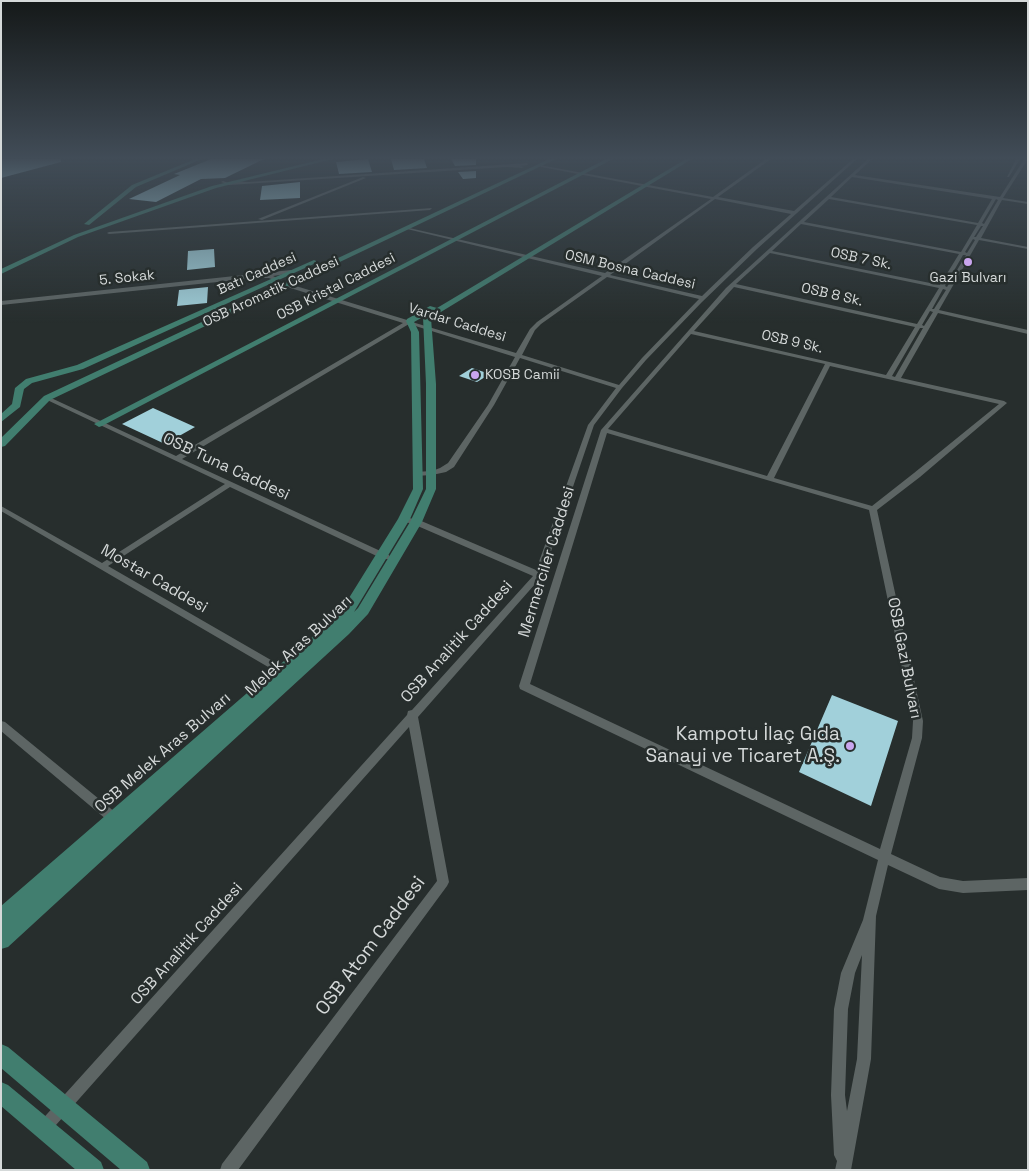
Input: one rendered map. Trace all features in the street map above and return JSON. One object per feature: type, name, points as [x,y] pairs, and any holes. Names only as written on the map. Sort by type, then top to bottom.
[{"type":"street","points":[[86,230],[104,214]]},
{"type":"street","points":[[1,270],[86,230],[134,214]]},
{"type":"street","points":[[252,222],[274,214]]},
{"type":"street","points":[[86,230],[109,233],[376,214]]},
{"type":"street","name":"Batı Caddesi","points":[[1,419],[16,405],[20,388],[29,381],[80,367],[422,214]]},
{"type":"street","name":"OSB Aromatik Caddesi","points":[[1,444],[47,398],[437,214]]},
{"type":"street","name":"OSB Kristal Caddesi","points":[[99,424],[506,214]]},
{"type":"street","points":[[428,329],[427,317],[596,214]]},
{"type":"street","points":[[418,474],[432,473],[451,465],[491,405],[518,355],[539,323],[692,214]]},
{"type":"street","name":"OSB Analitik Caddesi","points":[[43,1129],[538,575],[591,425],[644,359],[703,298],[755,248],[795,214]]},
{"type":"street","name":"Mermerciler Caddesi","points":[[812,214],[734,284],[604,430],[524,686],[884,857]]},
{"type":"street","points":[[916,214],[986,226]]},
{"type":"street","points":[[604,430],[873,509],[1004,403],[888,377],[986,214]]},
{"type":"street","points":[[897,379],[993,214]]},
{"type":"street","points":[[801,223],[968,255]]},
{"type":"street","name":"OSM Bosna Caddesi","points":[[407,228],[703,298]]},
{"type":"street","points":[[971,238],[1028,248]]},
{"type":"street","name":"OSB 7 Sk.","points":[[770,252],[949,288]]},
{"type":"street","points":[[176,459],[525,256]]},
{"type":"street","name":"5. Sokak","points":[[1,303],[291,272]]},
{"type":"street","name":"5. Sokak","points":[[256,276],[270,276],[276,279]]},
{"type":"street","name":"OSB 8 Sk.","points":[[734,284],[925,328]]},
{"type":"street","name":"Vardar Caddesi","points":[[286,285],[620,387]]},
{"type":"street","points":[[928,309],[1028,332]]},
{"type":"street","points":[[388,558],[418,488],[415,332],[410,322]]},
{"type":"street","name":"Melek Aras Bulvarı","points":[[1,940],[124,828],[286,673],[358,617],[388,558],[416,522],[430,490],[432,473],[428,329]]},
{"type":"street","name":"OSB 9 Sk.","points":[[690,332],[888,377]]},
{"type":"street","points":[[770,478],[828,364]]},
{"type":"street","name":"OSB Tuna Caddesi","points":[[47,398],[388,558]]},
{"type":"street","points":[[418,412],[431,411]]},
{"type":"street","points":[[103,566],[230,484]]},
{"type":"street","name":"Mostar Caddesi","points":[[1,508],[286,673]]},
{"type":"street","name":"OSB Gazi Bulvarı","points":[[843,1169],[860,1088],[864,1059],[870,916],[884,857],[918,738],[918,721],[873,509]]},
{"type":"street","points":[[404,519],[416,522],[538,575]]},
{"type":"street","name":"OSB Melek Aras Bulvarı","points":[[1,918],[114,818],[286,673]]},
{"type":"street","name":"OSB Atom Caddesi","points":[[228,1170],[443,882],[412,714]]},
{"type":"street","points":[[1,725],[124,828]]},
{"type":"street","points":[[884,857],[939,883],[963,888],[1028,884]]},
{"type":"street","points":[[843,1169],[838,1095],[841,1009],[848,973],[870,916]]},
{"type":"street","points":[[1,1054],[139,1170]]},
{"type":"street","points":[[1,1092],[93,1170]]},
{"type":"building","points":[[214,249],[215,267],[187,270],[188,251]]},
{"type":"building","points":[[208,287],[207,303],[177,306],[179,290]]},
{"type":"building","name":"KOSB Camii","points":[[472,368],[490,374],[477,382],[459,376]]},
{"type":"building","points":[[153,408],[195,427],[165,444],[122,424]]},
{"type":"building","name":"Kampotu İlaç Gıda Sanayi ve Ticaret A.Ş.","points":[[832,695],[898,721],[871,806],[799,772]]},
{"type":"place","name":"Gazi Bulvarı","points":[[968,262]]},
{"type":"place","name":"KOSB Camii","points":[[475,375]]},
{"type":"place","name":"Kampotu İlaç Gıda Sanayi ve Ticaret A.Ş.","points":[[850,746]]}]
